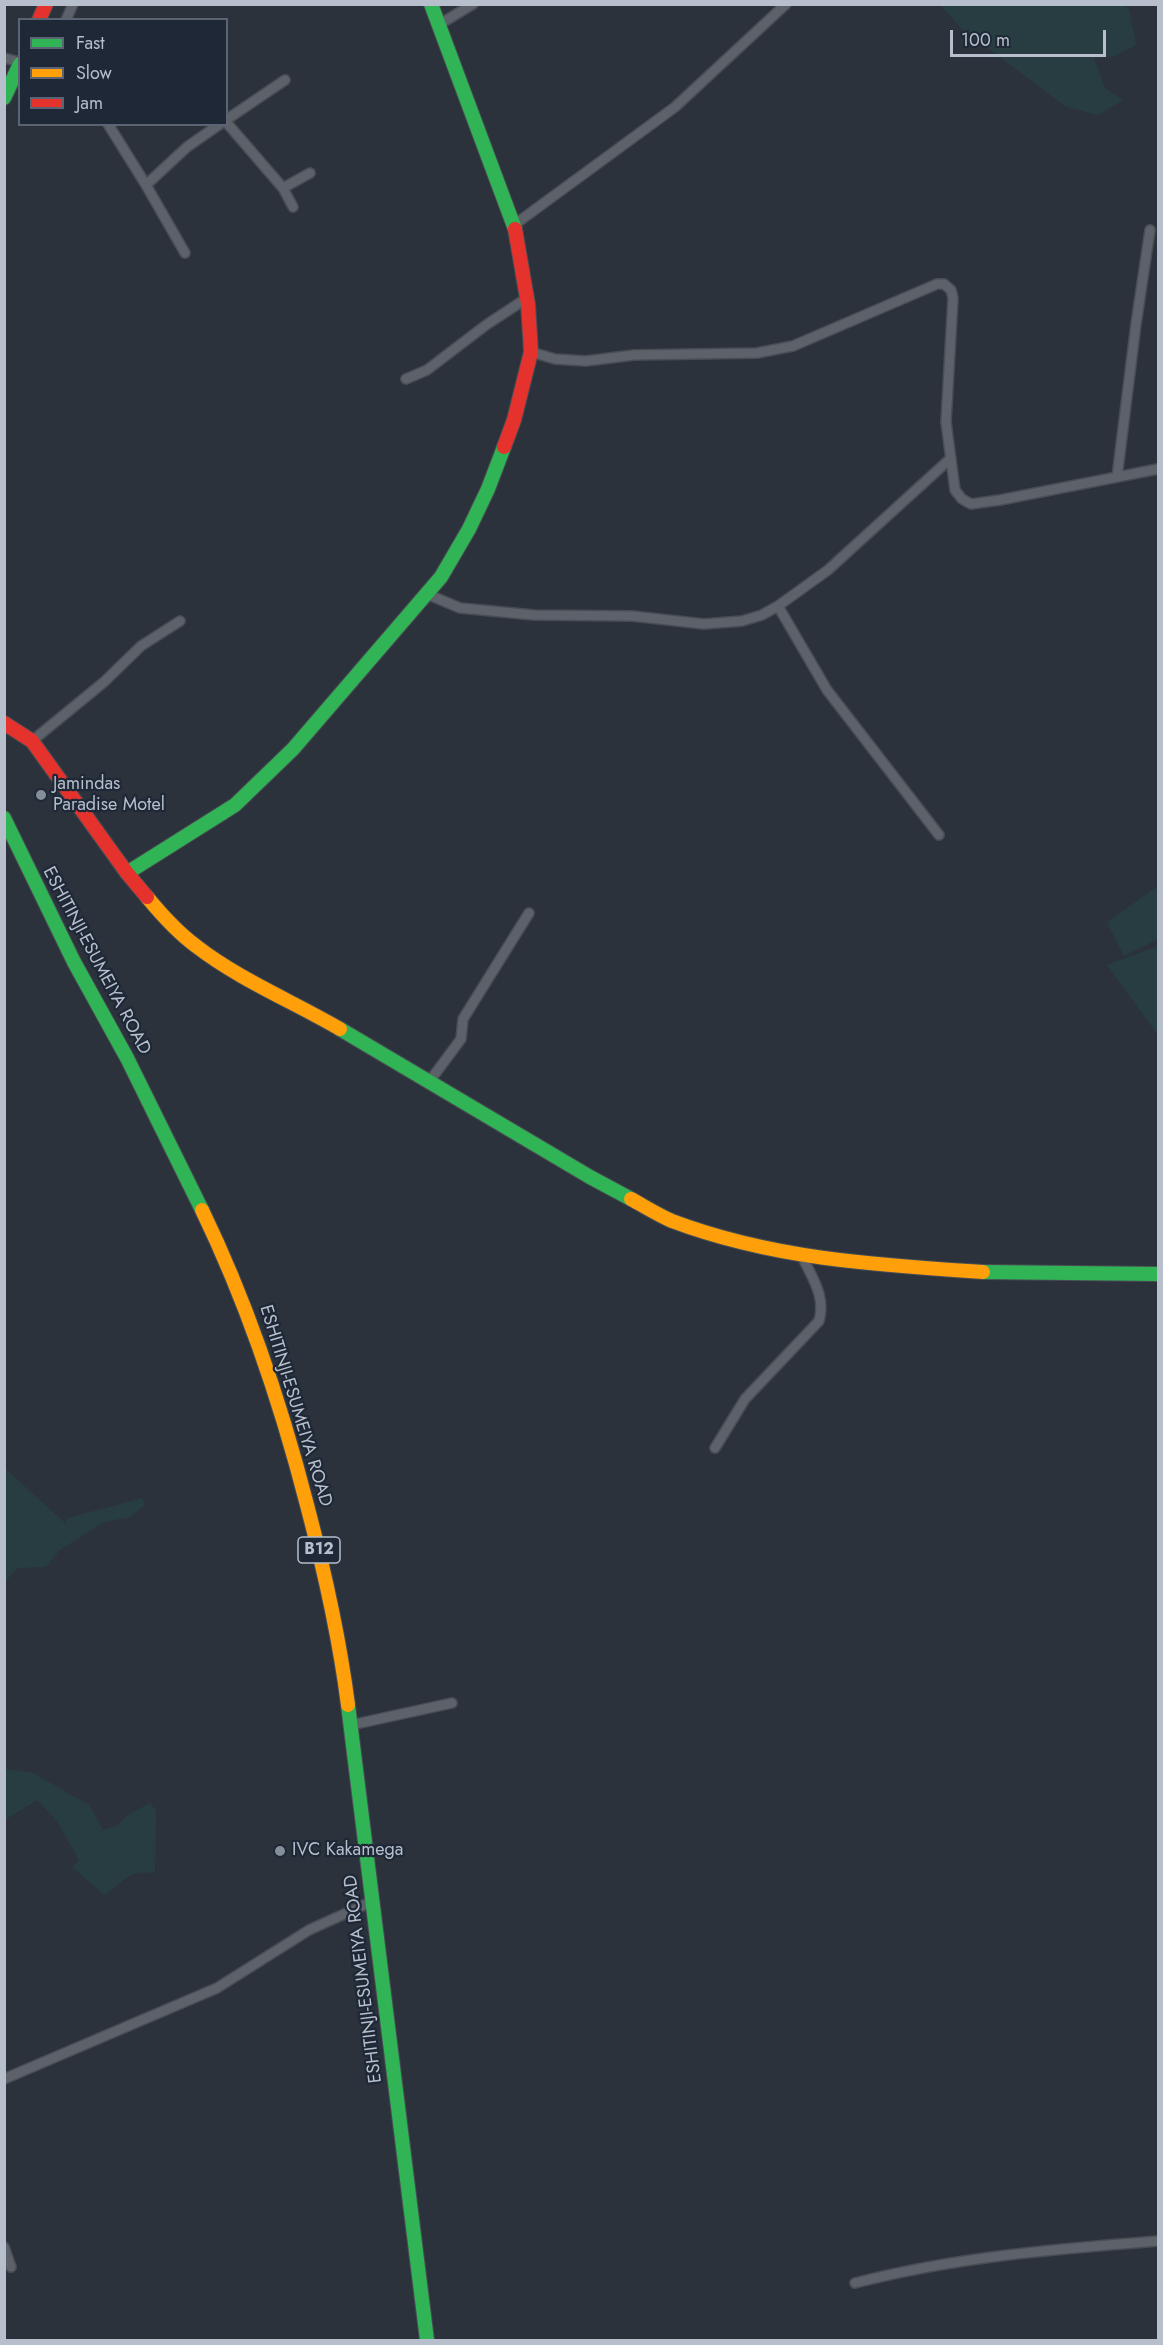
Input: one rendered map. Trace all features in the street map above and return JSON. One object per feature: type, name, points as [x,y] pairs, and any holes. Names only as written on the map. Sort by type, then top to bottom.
[{"type":"main road","points":[[127,873],[235,804],[293,749],[427,594],[441,577],[470,529],[488,489],[513,420],[531,352],[527,298],[514,225],[431,4]]},
{"type":"main road","points":[[4,98],[18,67]]},
{"type":"main road","points":[[4,723],[32,741],[127,873],[162,915],[194,945],[232,971],[332,1024],[590,1177],[670,1220],[746,1245],[802,1256],[882,1265],[997,1273],[1158,1274]]},
{"type":"main road","name":"ESHITINJI-ESUMEIYA ROAD","points":[[4,818],[74,962],[127,1058],[204,1215],[261,1347],[292,1446],[332,1601],[351,1725],[427,2340]]},
{"type":"street","points":[[67,18],[73,4]]},
{"type":"street","points":[[440,24],[473,4]]},
{"type":"street","points":[[514,225],[675,107],[786,4]]},
{"type":"street","points":[[228,120],[285,80]]},
{"type":"street","points":[[228,123],[283,188],[293,207]]},
{"type":"street","points":[[109,126],[185,253]]},
{"type":"street","points":[[146,185],[187,147],[217,126]]},
{"type":"street","points":[[283,188],[309,173]]},
{"type":"street","points":[[1117,477],[1150,230]]},
{"type":"street","points":[[531,352],[555,359],[586,361],[634,355],[757,353],[793,346],[937,284],[944,284],[951,290],[953,298],[946,422],[955,490],[962,500],[971,504],[1000,500],[1158,469]]},
{"type":"street","points":[[406,379],[427,370],[486,325],[527,298]]},
{"type":"street","points":[[427,594],[460,608],[534,615],[632,616],[704,624],[742,621],[762,615],[778,606],[828,570],[951,458]]},
{"type":"street","points":[[778,606],[827,690],[939,835]]},
{"type":"street","points":[[32,741],[104,681],[141,646],[180,621]]},
{"type":"street","points":[[429,1082],[461,1039],[463,1019],[529,913]]},
{"type":"street","points":[[715,1448],[746,1399],[819,1321],[823,1307],[820,1293],[802,1256]]},
{"type":"street","points":[[351,1725],[452,1703]]},
{"type":"street","points":[[4,2079],[217,1988],[309,1930],[373,1901]]},
{"type":"street","points":[[855,2283],[906,2270],[970,2259],[1158,2241]]},
{"type":"street","points":[[4,2247],[11,2267]]},
{"type":"green space","points":[[940,5],[1123,5],[1129,9],[1136,45],[1115,56],[1094,58],[1105,88],[1123,100],[1098,115],[1066,107],[961,28]]},
{"type":"green space","points":[[1158,886],[1158,939],[1124,956],[1107,922]]},
{"type":"green space","points":[[1158,946],[1158,1035],[1107,965]]},
{"type":"green space","points":[[5,1468],[65,1523],[68,1518],[142,1498],[145,1505],[130,1517],[104,1522],[60,1550],[46,1567],[18,1568],[5,1582]]},
{"type":"green space","points":[[5,1769],[33,1773],[89,1805],[103,1830],[116,1826],[131,1813],[150,1803],[156,1810],[155,1873],[131,1875],[104,1895],[72,1867],[79,1860],[56,1820],[37,1800],[5,1820]]},
{"type":"traffic: fast","points":[[431,4],[515,229]]},
{"type":"traffic: fast","points":[[4,98],[18,68]]},
{"type":"traffic: fast","points":[[127,873],[235,805],[293,749],[441,577],[469,529],[504,447]]},
{"type":"traffic: fast","points":[[4,818],[74,962],[127,1058],[202,1210]]},
{"type":"traffic: fast","points":[[340,1029],[631,1199]]},
{"type":"traffic: fast","points":[[983,1272],[1158,1274]]},
{"type":"traffic: fast","points":[[348,1705],[427,2340]]},
{"type":"traffic: slow","points":[[147,897],[182,935],[213,958],[248,980],[340,1029]]},
{"type":"traffic: slow","points":[[631,1199],[672,1221],[748,1244],[864,1263],[983,1272]]},
{"type":"traffic: slow","points":[[202,1210],[249,1318],[286,1430],[326,1580],[348,1705]]},
{"type":"traffic: jam","points":[[40,18],[46,4]]},
{"type":"traffic: jam","points":[[504,447],[514,420],[531,352],[528,304],[515,229]]},
{"type":"traffic: jam","points":[[4,723],[32,741],[127,873],[147,897]]},
{"type":"place","name":"Jamindas Paradise Motel","points":[[41,795]]},
{"type":"place","name":"IVC Kakamega","points":[[280,1851]]}]
